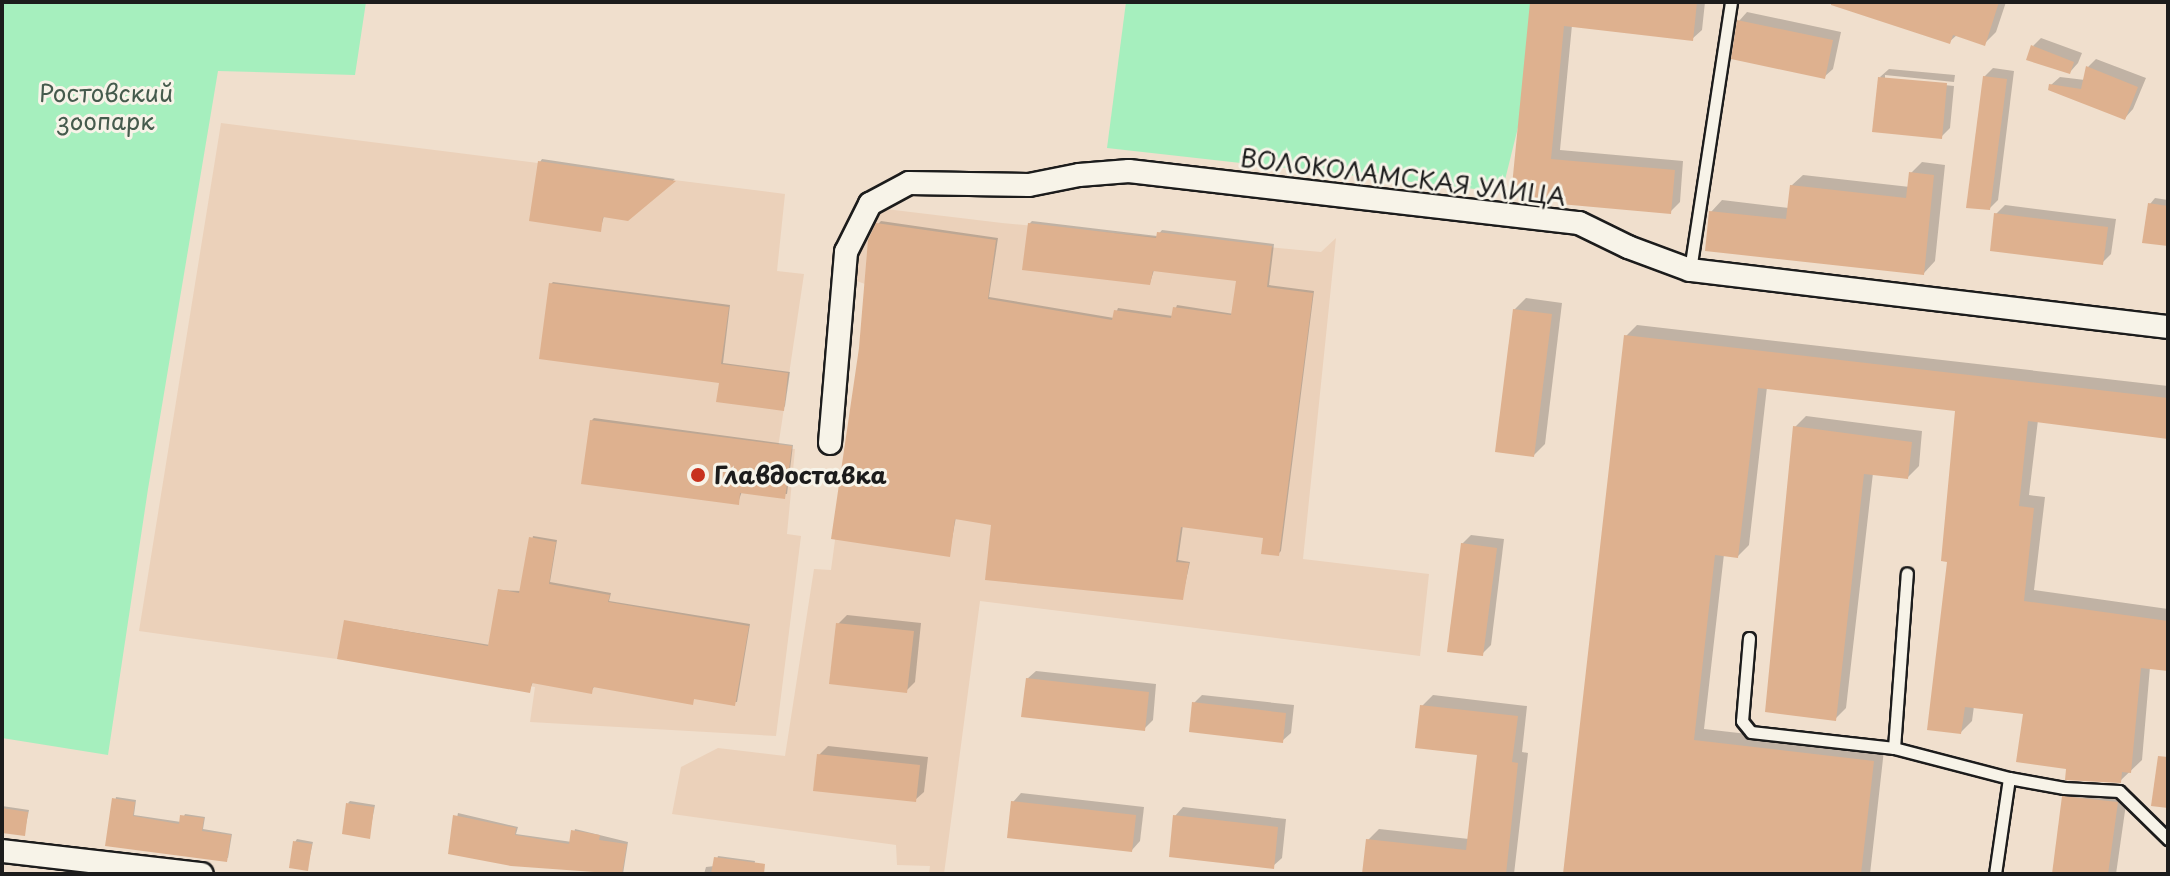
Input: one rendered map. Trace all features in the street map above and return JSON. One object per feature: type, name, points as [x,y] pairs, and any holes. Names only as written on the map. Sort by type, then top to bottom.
[{"type":"street","name":"ВОЛОКОЛАМСКАЯ УЛИЦА","points":[[830,443],[846,252],[870,204],[909,183],[1029,185],[1079,175],[1129,171],[1579,223],[1628,247],[1690,270],[2168,327]]},
{"type":"street","points":[[2,851],[202,874]]},
{"type":"lane","points":[[1690,270],[1731,2]]},
{"type":"lane","points":[[1894,748],[1907,573]]},
{"type":"lane","points":[[1749,638],[1742,721],[1751,732],[1894,748],[2009,778],[2064,788],[2119,791],[2168,839]]},
{"type":"lane","points":[[1995,874],[2009,778]]},
{"type":"shaded area","points":[[221,123],[785,194],[777,271],[804,274],[778,448],[795,449],[787,534],[801,536],[776,736],[530,722],[535,687],[139,631]]},
{"type":"shaded area","points":[[869,207],[1002,223],[1321,252],[1336,238],[1303,559],[1429,574],[1420,656],[980,601],[944,874],[929,874],[930,866],[897,865],[896,845],[672,814],[681,767],[718,748],[785,756],[814,569],[831,570],[860,354],[865,284],[854,280]]},
{"type":"green space","name":"Ростовский зоопарк","points":[[2,2],[366,2],[355,75],[218,71],[148,489],[108,755],[2,738]]},
{"type":"green space","points":[[1126,2],[1549,2],[1502,192],[1107,148]]},
{"type":"building","points":[[1530,2],[1697,2],[1693,41],[1564,26],[1551,159],[1675,170],[1671,214],[1560,204],[1560,200],[1511,196]]},
{"type":"building","points":[[1831,2],[1999,2],[1985,46],[1953,35],[1950,44],[1831,5]]},
{"type":"building","points":[[1737,20],[1833,40],[1825,79],[1731,59]]},
{"type":"building","points":[[2031,45],[2074,62],[2070,74],[2026,60]]},
{"type":"building","points":[[2086,66],[2138,87],[2125,120],[2048,90],[2049,84],[2081,89]]},
{"type":"building","points":[[1983,76],[2007,79],[1990,210],[1966,208]]},
{"type":"building","points":[[1878,77],[1947,83],[1942,139],[1872,132]]},
{"type":"building","points":[[538,161],[676,181],[628,221],[603,217],[601,232],[529,221]]},
{"type":"building","points":[[1909,172],[1934,175],[1924,275],[1705,251],[1709,211],[1786,219],[1790,185],[1906,198]]},
{"type":"building","points":[[2148,203],[2168,206],[2168,246],[2142,243]]},
{"type":"building","points":[[1994,213],[2108,227],[2103,265],[1990,251]]},
{"type":"building","points":[[876,223],[996,240],[988,299],[1112,320],[1114,310],[1171,318],[1173,307],[1231,315],[1236,281],[1153,271],[1150,285],[1022,270],[1028,223],[1156,238],[1157,232],[1272,246],[1267,287],[1313,293],[1279,556],[1261,554],[1263,538],[1181,527],[1176,562],[1189,563],[1183,600],[985,580],[991,525],[955,519],[950,557],[831,539],[859,348],[868,240]]},
{"type":"building","points":[[549,283],[729,307],[721,364],[788,373],[784,411],[716,402],[719,383],[539,359]]},
{"type":"building","points":[[1513,309],[1552,314],[1534,457],[1495,452]]},
{"type":"building","points":[[1624,335],[2168,398],[2168,439],[2028,421],[2019,506],[2034,508],[2024,601],[2168,621],[2168,671],[2141,668],[2131,773],[2122,772],[2121,783],[2065,780],[2066,769],[2016,762],[2023,714],[1965,707],[1961,734],[1927,730],[1947,562],[1941,561],[1955,411],[1758,388],[1738,558],[1715,555],[1694,740],[1874,761],[1861,874],[1563,874]]},
{"type":"building","points":[[590,420],[792,446],[785,499],[740,493],[739,505],[581,484]]},
{"type":"building","points":[[1793,426],[1912,442],[1908,479],[1864,474],[1836,721],[1765,712]]},
{"type":"building","points":[[529,537],[556,542],[549,584],[610,595],[608,602],[749,626],[735,706],[694,699],[693,705],[593,687],[592,694],[532,683],[530,693],[337,659],[344,620],[488,646],[498,589],[519,593]]},
{"type":"building","points":[[1461,543],[1497,548],[1483,656],[1447,652]]},
{"type":"building","points":[[836,623],[914,631],[907,693],[829,684]]},
{"type":"building","points":[[1026,678],[1149,692],[1145,731],[1021,717]]},
{"type":"building","points":[[1192,702],[1286,713],[1283,743],[1189,732]]},
{"type":"building","points":[[1420,705],[1518,716],[1512,762],[1518,763],[1506,874],[1362,874],[1366,839],[1466,850],[1477,755],[1415,748]]},
{"type":"building","points":[[817,754],[920,765],[916,802],[813,791]]},
{"type":"building","points":[[2158,756],[2168,757],[2168,808],[2151,806]]},
{"type":"building","points":[[2062,796],[2118,802],[2108,874],[2052,874]]},
{"type":"building","points":[[112,798],[135,802],[133,816],[179,824],[180,815],[204,818],[202,831],[231,835],[227,862],[105,846]]},
{"type":"building","points":[[1011,801],[1136,815],[1132,852],[1007,838]]},
{"type":"building","points":[[346,803],[374,807],[370,839],[342,834]]},
{"type":"building","points":[[2,808],[28,812],[25,836],[2,833]]},
{"type":"building","points":[[453,815],[516,828],[515,835],[569,844],[571,830],[600,835],[599,840],[627,844],[622,874],[511,866],[448,854]]},
{"type":"building","points":[[1173,815],[1278,827],[1274,869],[1169,857]]},
{"type":"building","points":[[293,841],[312,844],[308,871],[289,868]]},
{"type":"building","points":[[714,857],[765,864],[764,874],[711,874]]},
{"type":"place","name":"Главдоставка","points":[[698,475]]}]
